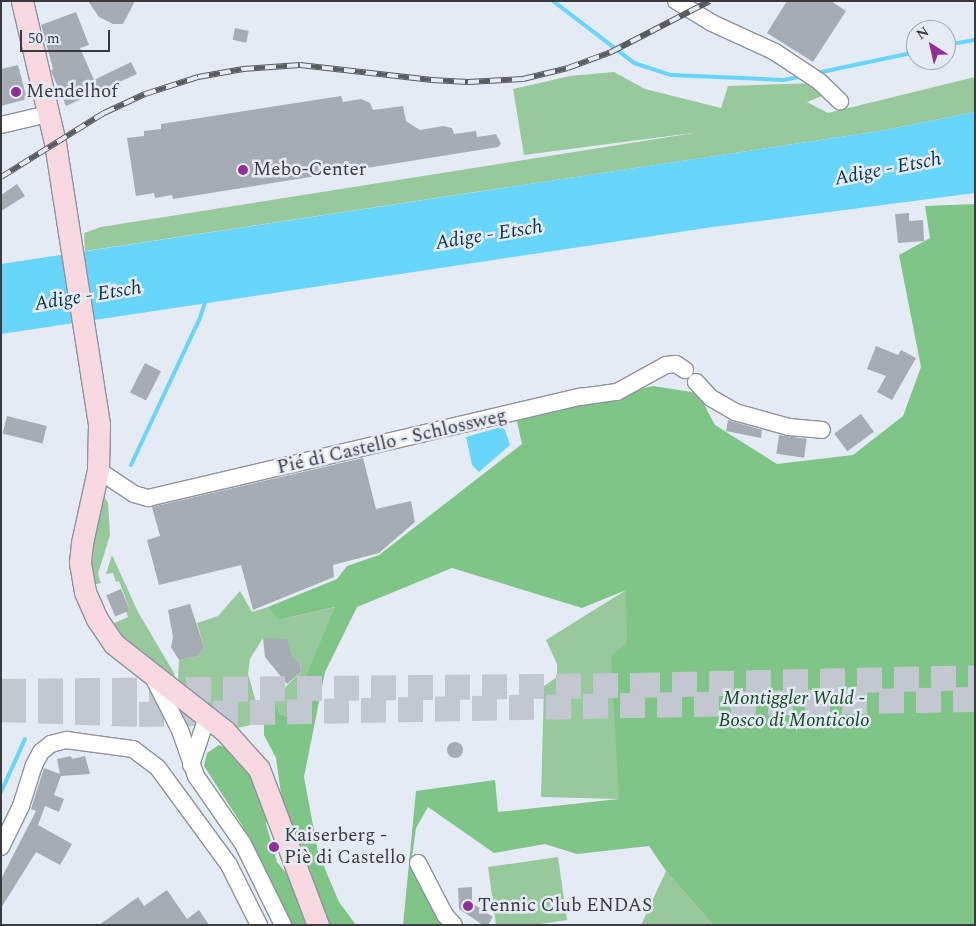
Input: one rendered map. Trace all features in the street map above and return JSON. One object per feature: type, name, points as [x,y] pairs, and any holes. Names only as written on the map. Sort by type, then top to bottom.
[{"type":"main road","points":[[22,1],[48,114],[99,425],[98,470],[82,543],[80,563],[85,592],[97,619],[114,644],[225,731],[248,753],[270,791],[307,904],[318,925]]},
{"type":"street","points":[[676,1],[712,23],[761,44],[796,65],[820,82],[840,101]]},
{"type":"street","points":[[1,125],[48,114]]},
{"type":"street","name":"Pié di Castello - Schlossweg","points":[[98,470],[134,494],[148,498],[580,397],[617,392],[666,365],[676,364],[691,376],[711,398],[735,412],[789,428],[822,430]]},
{"type":"street","points":[[152,675],[180,730],[191,765],[244,844],[284,925]]},
{"type":"street","points":[[180,730],[200,712]]},
{"type":"street","points":[[191,765],[197,740],[200,712]]},
{"type":"street","points":[[197,740],[225,731]]},
{"type":"street","points":[[3,840],[22,806],[38,758],[51,744],[66,740],[133,749],[158,768],[230,865],[259,925]]},
{"type":"street","points":[[418,863],[445,915],[454,925]]},
{"type":"green space","points":[[614,72],[645,89],[721,108],[728,86],[816,83],[822,96],[807,102],[828,113],[975,77],[975,112],[880,131],[85,251],[84,233],[101,227],[700,132],[524,155],[513,89],[570,76]]},
{"type":"green space","name":"Montiggler Wald - Bosco di Monticolo","points":[[975,204],[975,925],[713,925],[666,871],[649,846],[577,854],[545,844],[494,853],[428,807],[416,828],[411,865],[454,925],[403,925],[416,791],[495,780],[498,812],[619,799],[611,656],[627,643],[626,590],[582,608],[452,568],[357,607],[325,672],[304,777],[318,852],[339,902],[356,925],[322,925],[285,822],[276,758],[264,735],[264,698],[273,699],[280,714],[289,717],[335,607],[278,620],[268,607],[337,579],[347,566],[379,555],[522,444],[516,417],[653,386],[698,393],[715,425],[777,464],[853,455],[903,416],[921,367],[899,255],[930,238],[925,206]]},
{"type":"green space","points":[[101,492],[108,503],[110,535],[98,574],[101,583],[93,585],[89,551]]},
{"type":"green space","points":[[112,555],[138,612],[174,673],[176,683],[127,642],[112,624],[128,617],[126,611],[130,610],[119,581],[116,582],[113,573],[106,574]]},
{"type":"green space","points":[[626,590],[635,685],[619,799],[541,797],[544,686],[557,677],[557,664],[546,640]]},
{"type":"green space","points":[[240,591],[252,612],[268,607],[278,620],[336,607],[289,717],[280,714],[273,699],[301,672],[300,663],[263,638],[250,659],[248,674],[256,702],[256,724],[237,728],[178,680],[179,660],[199,656],[204,647],[197,623],[218,616]]},
{"type":"green space","points":[[219,745],[235,752],[256,776],[269,813],[266,824],[277,862],[291,879],[310,925],[288,925],[242,825],[204,766],[207,753]]},
{"type":"green space","points":[[558,857],[567,920],[534,925],[496,925],[488,867]]},
{"type":"green space","points":[[666,871],[713,925],[641,925]]},
{"type":"water","name":"Adige - Etsch","points":[[975,112],[975,193],[713,227],[1,334],[1,264],[880,131]]},
{"type":"water","points":[[501,427],[505,430],[510,445],[479,472],[472,465],[466,437]]},
{"type":"building","points":[[88,1],[135,1],[123,24],[113,24],[99,17]]},
{"type":"building","points":[[787,1],[831,1],[846,11],[813,62],[767,33]]},
{"type":"building","points":[[76,12],[89,45],[80,48],[94,80],[131,62],[137,74],[66,106],[51,71],[53,69],[41,25]]},
{"type":"building","points":[[235,28],[249,31],[246,43],[233,40]]},
{"type":"building","points":[[18,65],[27,99],[1,106],[1,69]]},
{"type":"building","name":"Mebo-Center","points":[[341,96],[343,102],[361,99],[370,103],[373,110],[403,106],[406,121],[420,130],[443,126],[452,128],[454,134],[476,131],[477,137],[496,134],[501,144],[498,147],[173,199],[172,195],[155,198],[154,193],[136,196],[127,138],[144,136],[144,131],[161,129],[161,124]]},
{"type":"building","points":[[17,184],[25,196],[1,211],[1,195]]},
{"type":"building","points":[[909,213],[909,221],[923,220],[924,241],[898,243],[895,214]]},
{"type":"building","points":[[876,346],[898,355],[901,350],[916,358],[892,400],[877,392],[886,376],[867,369]]},
{"type":"building","points":[[145,363],[161,371],[146,401],[130,392]]},
{"type":"building","points":[[861,414],[874,432],[847,451],[834,433]]},
{"type":"building","points":[[7,416],[47,426],[42,443],[3,433]]},
{"type":"building","points":[[728,420],[762,430],[761,438],[726,431]]},
{"type":"building","points":[[779,435],[807,439],[804,458],[776,454]]},
{"type":"building","points":[[363,458],[376,509],[411,501],[415,522],[379,553],[333,565],[334,577],[253,610],[241,565],[159,585],[147,540],[160,536],[152,507]]},
{"type":"building","points":[[121,589],[130,610],[115,616],[106,595]]},
{"type":"building","points":[[190,604],[204,647],[199,656],[179,660],[171,647],[173,637],[168,610]]},
{"type":"building","points":[[263,638],[287,639],[292,657],[300,663],[301,672],[287,684],[265,657]]},
{"type":"building","points":[[452,742],[458,742],[463,747],[461,756],[452,758],[447,753],[447,747]]},
{"type":"building","points":[[71,756],[72,759],[85,756],[90,774],[61,776],[54,795],[64,799],[59,812],[45,806],[38,825],[72,844],[60,865],[36,852],[1,908],[1,879],[36,811],[31,809],[44,768],[60,774],[57,759]]},
{"type":"building","name":"Tennic Club ENDAS","points":[[472,887],[472,903],[493,917],[488,925],[483,925],[459,909],[458,888]]},
{"type":"building","points":[[167,890],[187,919],[199,910],[209,925],[99,925],[138,897],[144,906]]},
{"type":"waterway","points":[[553,1],[634,63],[671,75],[784,80],[803,76]]},
{"type":"waterway","points":[[956,43],[975,40]]},
{"type":"waterway","points":[[817,73],[906,54]]},
{"type":"waterway","points":[[131,465],[200,318],[206,299]]},
{"type":"waterway","points":[[1,792],[25,739]]},
{"type":"tunnel","points":[[1,691],[635,685],[975,677]]},
{"type":"tunnel","points":[[1,709],[139,714],[975,699]]},
{"type":"railway","points":[[1,177],[104,113],[145,94],[198,77],[243,69],[300,65],[432,80],[468,82],[523,79],[568,68],[611,52],[710,1]]},
{"type":"place","name":"Mendelhof","points":[[16,92]]},
{"type":"place","name":"Mebo-Center","points":[[243,170]]},
{"type":"place","name":"Kaiserberg - Piè di Castello","points":[[274,847]]},
{"type":"place","name":"Tennic Club ENDAS","points":[[468,906]]}]
